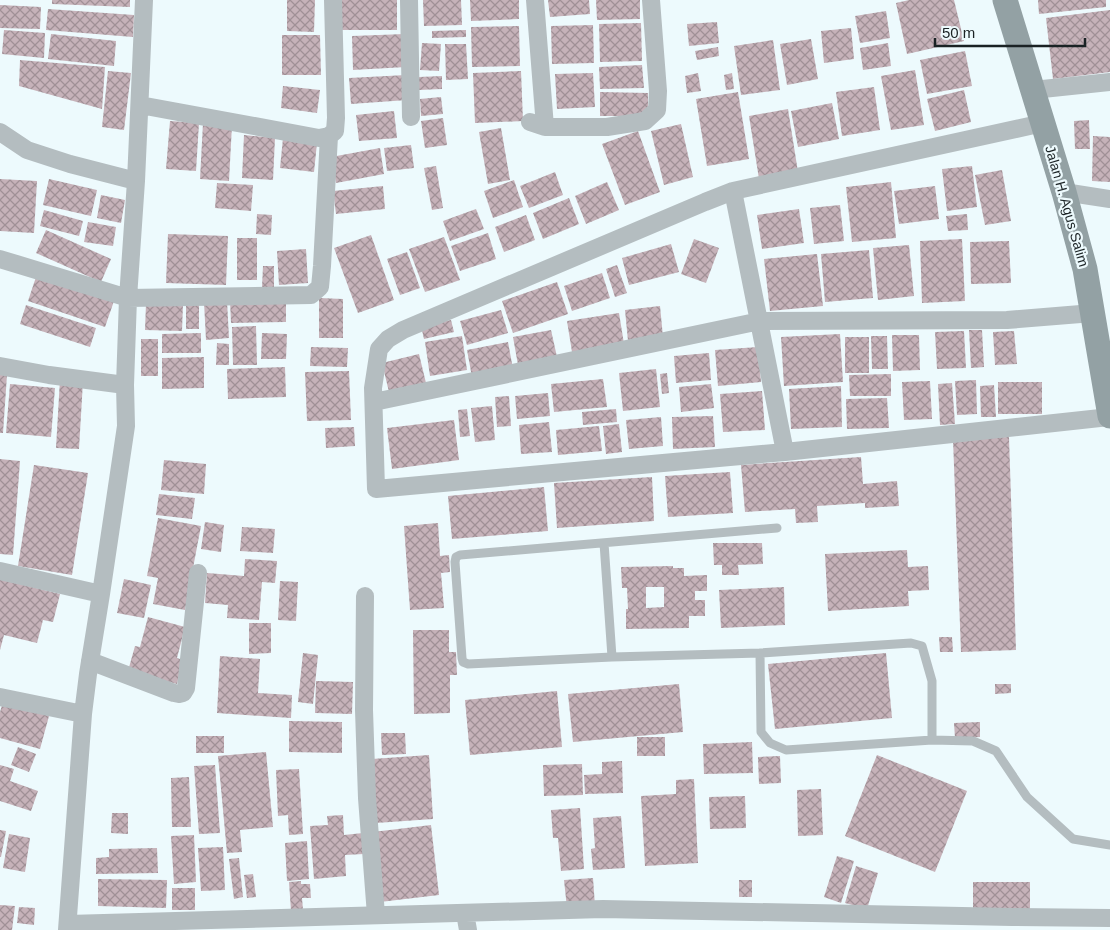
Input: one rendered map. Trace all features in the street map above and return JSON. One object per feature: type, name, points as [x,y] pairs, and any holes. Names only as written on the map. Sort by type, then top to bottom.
[{"type":"main road","name":"Jalan H. Agus Salim","points":[[1005,0],[1064,192],[1085,269],[1110,416]]},
{"type":"street","points":[[144,0],[136,181],[128,298],[125,385],[126,426],[83,714],[68,927],[306,924],[376,915],[603,909],[1012,918],[1110,918]]},
{"type":"street","points":[[140,105],[319,138],[328,136],[335,131],[336,118],[333,0]]},
{"type":"street","points":[[409,0],[411,117]]},
{"type":"street","points":[[535,0],[538,124],[607,127],[645,121],[656,110],[658,91],[651,0]]},
{"type":"street","points":[[1033,90],[1110,82]]},
{"type":"street","points":[[1043,123],[733,191],[403,330],[388,339],[379,349],[374,388],[376,490],[785,452],[1110,416]]},
{"type":"street","points":[[0,132],[27,150],[70,164],[136,181]]},
{"type":"street","points":[[0,259],[128,298],[311,295],[320,287],[328,136]]},
{"type":"street","points":[[733,191],[785,452]]},
{"type":"street","points":[[1064,192],[1110,199]]},
{"type":"street","points":[[374,402],[760,321],[1007,320],[1093,313]]},
{"type":"street","points":[[0,366],[49,375],[125,385]]},
{"type":"street","points":[[0,571],[101,594]]},
{"type":"street","points":[[90,661],[174,694],[184,693],[198,573]]},
{"type":"street","points":[[366,596],[364,710],[367,798],[376,915]]},
{"type":"street","points":[[0,697],[83,714]]},
{"type":"street","points":[[465,913],[468,930]]},
{"type":"lane","points":[[777,528],[460,555],[456,557],[454,562],[463,662],[468,664],[612,657],[760,653],[911,643],[922,646],[932,681],[932,740]]},
{"type":"lane","points":[[604,543],[612,657]]},
{"type":"lane","points":[[760,653],[761,732],[770,743],[786,750],[932,740],[973,741],[996,751],[1027,797],[1073,838],[1110,845]]},
{"type":"building","points":[[52,0],[130,0],[130,7],[52,4]]},
{"type":"building","points":[[287,0],[315,0],[314,32],[287,31]]},
{"type":"building","points":[[337,0],[397,0],[397,30],[337,30]]},
{"type":"building","points":[[423,0],[461,0],[462,25],[424,26]]},
{"type":"building","points":[[470,0],[519,0],[519,19],[471,21]]},
{"type":"building","points":[[548,0],[589,0],[590,14],[550,17]]},
{"type":"building","points":[[596,0],[640,0],[640,19],[597,20]]},
{"type":"building","points":[[909,0],[954,0],[964,41],[907,54],[896,3]]},
{"type":"building","points":[[1038,0],[1106,0],[1106,7],[1039,14]]},
{"type":"building","points":[[0,5],[41,7],[40,29],[0,28]]},
{"type":"building","points":[[48,9],[134,15],[133,37],[46,30]]},
{"type":"building","points":[[1110,10],[1110,72],[1053,79],[1046,18]]},
{"type":"building","points":[[886,11],[890,38],[860,43],[855,16]]},
{"type":"building","points":[[717,22],[719,43],[689,46],[687,24]]},
{"type":"building","points":[[641,23],[642,61],[600,62],[599,24]]},
{"type":"building","points":[[593,25],[594,63],[552,64],[551,26]]},
{"type":"building","points":[[519,26],[520,66],[472,67],[471,27]]},
{"type":"building","points":[[851,28],[854,59],[824,63],[821,31]]},
{"type":"building","points":[[4,30],[45,33],[44,58],[2,54]]},
{"type":"building","points":[[466,30],[466,37],[432,38],[432,31]]},
{"type":"building","points":[[51,34],[116,41],[114,66],[48,59]]},
{"type":"building","points":[[405,34],[406,67],[353,70],[352,36]]},
{"type":"building","points":[[282,35],[320,35],[321,75],[282,75]]},
{"type":"building","points":[[811,39],[818,79],[787,85],[780,44]]},
{"type":"building","points":[[773,40],[780,90],[741,95],[734,46]]},
{"type":"building","points":[[422,43],[441,44],[439,71],[420,70]]},
{"type":"building","points":[[888,43],[891,66],[863,70],[860,48]]},
{"type":"building","points":[[445,44],[466,44],[468,79],[446,80]]},
{"type":"building","points":[[718,47],[719,56],[697,60],[695,51]]},
{"type":"building","points":[[965,51],[972,86],[927,94],[920,60]]},
{"type":"building","points":[[20,60],[105,67],[102,109],[19,86]]},
{"type":"building","points":[[642,65],[644,88],[600,89],[599,67]]},
{"type":"building","points":[[915,70],[924,125],[891,130],[881,76]]},
{"type":"building","points":[[108,71],[131,73],[124,130],[102,127]]},
{"type":"building","points":[[521,71],[523,121],[475,123],[473,73]]},
{"type":"building","points":[[593,73],[595,107],[557,109],[555,74]]},
{"type":"building","points":[[698,73],[701,91],[687,93],[685,76]]},
{"type":"building","points":[[732,73],[734,89],[726,90],[724,75]]},
{"type":"building","points":[[406,75],[407,100],[351,104],[349,78]]},
{"type":"building","points":[[442,76],[442,89],[419,90],[419,77]]},
{"type":"building","points":[[283,86],[320,90],[317,113],[281,108]]},
{"type":"building","points":[[874,87],[880,130],[842,136],[836,92]]},
{"type":"building","points":[[964,90],[971,122],[935,131],[927,99]]},
{"type":"building","points":[[600,92],[648,93],[648,116],[600,116]]},
{"type":"building","points":[[738,92],[749,159],[707,166],[696,99]]},
{"type":"building","points":[[441,97],[443,114],[421,116],[420,99]]},
{"type":"building","points":[[832,103],[839,139],[798,147],[791,111]]},
{"type":"building","points":[[788,109],[798,172],[759,179],[749,116]]},
{"type":"building","points":[[394,111],[397,138],[359,141],[356,115]]},
{"type":"building","points":[[443,118],[447,145],[425,148],[421,121]]},
{"type":"building","points":[[1089,120],[1090,149],[1075,149],[1074,121]]},
{"type":"building","points":[[170,121],[199,123],[196,171],[166,169]]},
{"type":"building","points":[[203,123],[232,125],[229,181],[200,179]]},
{"type":"building","points":[[681,124],[693,177],[664,185],[651,131]]},
{"type":"building","points":[[501,128],[510,180],[488,184],[479,132]]},
{"type":"building","points":[[638,131],[660,192],[625,205],[602,144]]},
{"type":"building","points":[[244,135],[275,138],[273,180],[242,178]]},
{"type":"building","points":[[1093,136],[1110,137],[1110,182],[1092,181]]},
{"type":"building","points":[[283,138],[317,143],[314,172],[280,168]]},
{"type":"building","points":[[411,145],[414,168],[387,171],[384,148]]},
{"type":"building","points":[[380,148],[384,174],[336,183],[331,157]]},
{"type":"building","points":[[436,166],[443,208],[432,210],[424,168]]},
{"type":"building","points":[[972,166],[977,207],[947,211],[942,169]]},
{"type":"building","points":[[1002,170],[1011,221],[985,225],[975,175]]},
{"type":"building","points":[[555,172],[563,195],[529,208],[520,186]]},
{"type":"building","points":[[0,179],[37,181],[34,233],[0,231]]},
{"type":"building","points":[[49,179],[97,190],[91,216],[43,205]]},
{"type":"building","points":[[514,180],[523,207],[493,218],[484,191]]},
{"type":"building","points":[[607,182],[619,210],[586,224],[575,196]]},
{"type":"building","points":[[891,182],[896,238],[852,242],[846,187]]},
{"type":"building","points":[[217,183],[253,185],[251,211],[215,208]]},
{"type":"building","points":[[383,186],[385,209],[336,214],[333,191]]},
{"type":"building","points":[[935,186],[939,219],[899,224],[894,191]]},
{"type":"building","points":[[101,195],[125,200],[121,223],[97,218]]},
{"type":"building","points":[[569,198],[579,224],[543,239],[533,213]]},
{"type":"building","points":[[840,205],[844,241],[814,244],[810,208]]},
{"type":"building","points":[[476,209],[484,229],[450,241],[443,221]]},
{"type":"building","points":[[799,209],[804,243],[762,249],[757,215]]},
{"type":"building","points":[[44,210],[83,221],[79,236],[40,226]]},
{"type":"building","points":[[257,214],[272,215],[271,235],[256,234]]},
{"type":"building","points":[[967,214],[968,230],[948,231],[946,216]]},
{"type":"building","points":[[526,215],[535,240],[504,252],[495,227]]},
{"type":"building","points":[[88,222],[116,227],[113,246],[84,242]]},
{"type":"building","points":[[46,230],[111,259],[101,282],[36,253]]},
{"type":"building","points":[[488,233],[496,259],[460,271],[451,246]]},
{"type":"building","points":[[168,234],[228,236],[226,285],[166,283]]},
{"type":"building","points":[[371,235],[394,300],[358,313],[334,248]]},
{"type":"building","points":[[444,237],[460,280],[425,292],[409,249]]},
{"type":"building","points":[[237,238],[257,238],[257,280],[237,280]]},
{"type":"building","points":[[694,239],[719,248],[706,283],[681,274]]},
{"type":"building","points":[[962,239],[965,301],[922,303],[920,241]]},
{"type":"building","points":[[1009,241],[1011,283],[971,284],[970,242]]},
{"type":"building","points":[[671,244],[679,272],[629,285],[622,258]]},
{"type":"building","points":[[909,245],[914,296],[878,300],[873,248]]},
{"type":"building","points":[[306,249],[308,283],[279,285],[277,251]]},
{"type":"building","points":[[869,250],[873,298],[825,302],[821,254]]},
{"type":"building","points":[[407,252],[420,288],[400,295],[387,259]]},
{"type":"building","points":[[817,254],[823,306],[770,311],[764,259]]},
{"type":"building","points":[[617,265],[627,293],[615,297],[606,269]]},
{"type":"building","points":[[263,266],[274,266],[274,287],[262,287]]},
{"type":"building","points":[[602,273],[610,298],[572,311],[564,286]]},
{"type":"building","points":[[37,274],[114,301],[105,327],[28,301]]},
{"type":"building","points":[[557,282],[568,314],[513,333],[502,301]]},
{"type":"building","points":[[319,298],[343,299],[343,338],[319,338]]},
{"type":"building","points":[[230,300],[286,300],[286,322],[231,323]]},
{"type":"building","points":[[227,301],[229,338],[206,340],[204,302]]},
{"type":"building","points":[[146,303],[183,304],[182,331],[145,330]]},
{"type":"building","points":[[26,305],[96,328],[90,347],[20,324]]},
{"type":"building","points":[[186,305],[199,305],[199,329],[186,329]]},
{"type":"building","points":[[660,306],[663,337],[628,341],[625,310]]},
{"type":"building","points":[[501,310],[508,333],[467,345],[460,321]]},
{"type":"building","points":[[619,313],[624,344],[572,352],[567,321]]},
{"type":"building","points":[[451,320],[454,332],[424,339],[421,326]]},
{"type":"building","points":[[256,326],[257,365],[233,365],[232,327]]},
{"type":"building","points":[[551,330],[557,357],[518,365],[513,337]]},
{"type":"building","points":[[969,330],[982,330],[984,367],[971,368]]},
{"type":"building","points":[[964,331],[966,368],[937,369],[935,332]]},
{"type":"building","points":[[1014,331],[1017,364],[995,365],[993,332]]},
{"type":"building","points":[[201,333],[201,353],[162,353],[162,334]]},
{"type":"building","points":[[262,333],[287,334],[286,359],[261,359]]},
{"type":"building","points":[[840,334],[843,382],[784,386],[781,337]]},
{"type":"building","points":[[892,335],[919,335],[920,370],[893,371]]},
{"type":"building","points":[[462,336],[467,370],[430,376],[425,342]]},
{"type":"building","points":[[871,336],[887,336],[888,369],[872,369]]},
{"type":"building","points":[[845,337],[869,337],[869,373],[845,373]]},
{"type":"building","points":[[141,339],[158,339],[158,376],[141,376]]},
{"type":"building","points":[[508,342],[513,369],[472,377],[467,350]]},
{"type":"building","points":[[217,343],[229,344],[229,365],[216,365]]},
{"type":"building","points":[[311,347],[348,348],[347,367],[310,366]]},
{"type":"building","points":[[758,347],[761,382],[718,386],[715,350]]},
{"type":"building","points":[[709,353],[711,380],[676,383],[674,356]]},
{"type":"building","points":[[419,354],[426,383],[389,392],[382,363]]},
{"type":"building","points":[[204,357],[204,388],[162,389],[162,358]]},
{"type":"building","points":[[285,367],[286,397],[228,399],[227,369]]},
{"type":"building","points":[[656,369],[660,407],[623,411],[619,373]]},
{"type":"building","points":[[349,371],[351,420],[307,421],[305,372]]},
{"type":"building","points":[[667,373],[669,393],[662,394],[660,374]]},
{"type":"building","points":[[891,374],[891,396],[850,396],[849,375]]},
{"type":"building","points":[[0,375],[7,375],[3,433],[0,433]]},
{"type":"building","points":[[60,379],[83,381],[79,449],[56,448]]},
{"type":"building","points":[[603,379],[607,407],[554,412],[551,384]]},
{"type":"building","points":[[976,380],[977,414],[957,415],[955,381]]},
{"type":"building","points":[[930,381],[932,419],[904,420],[902,382]]},
{"type":"building","points":[[998,382],[1042,382],[1042,414],[998,414]]},
{"type":"building","points":[[952,383],[955,424],[940,425],[938,384]]},
{"type":"building","points":[[10,384],[55,388],[51,437],[6,433]]},
{"type":"building","points":[[711,384],[714,408],[681,412],[679,387]]},
{"type":"building","points":[[994,385],[996,417],[981,417],[980,386]]},
{"type":"building","points":[[841,386],[842,427],[791,429],[789,389]]},
{"type":"building","points":[[762,391],[765,430],[723,432],[720,394]]},
{"type":"building","points":[[548,393],[550,416],[517,419],[515,396]]},
{"type":"building","points":[[509,396],[511,426],[497,427],[495,397]]},
{"type":"building","points":[[887,398],[889,428],[847,429],[846,399]]},
{"type":"building","points":[[492,406],[495,440],[475,442],[471,408]]},
{"type":"building","points":[[467,409],[470,436],[460,437],[458,410]]},
{"type":"building","points":[[616,409],[617,422],[583,425],[582,412]]},
{"type":"building","points":[[713,416],[715,447],[673,449],[672,417]]},
{"type":"building","points":[[661,417],[663,446],[629,449],[626,420]]},
{"type":"building","points":[[454,420],[459,460],[392,469],[387,428]]},
{"type":"building","points":[[549,422],[552,452],[521,454],[519,425]]},
{"type":"building","points":[[619,424],[622,452],[606,454],[603,426]]},
{"type":"building","points":[[599,426],[602,451],[558,455],[556,430]]},
{"type":"building","points":[[354,427],[355,446],[326,448],[325,428]]},
{"type":"building","points":[[1009,437],[1016,650],[961,652],[953,439]]},
{"type":"building","points":[[861,457],[863,484],[897,481],[899,506],[865,508],[865,503],[817,506],[818,522],[796,523],[795,509],[745,512],[741,465]]},
{"type":"building","points":[[0,459],[20,461],[13,555],[0,554]]},
{"type":"building","points":[[164,460],[206,464],[204,494],[161,490]]},
{"type":"building","points":[[34,465],[88,473],[72,575],[18,566]]},
{"type":"building","points":[[730,472],[733,513],[668,517],[665,476]]},
{"type":"building","points":[[652,477],[654,521],[557,528],[554,483]]},
{"type":"building","points":[[544,487],[548,531],[452,539],[448,496]]},
{"type":"building","points":[[159,494],[195,498],[192,519],[156,515]]},
{"type":"building","points":[[158,518],[201,526],[185,610],[153,604],[158,578],[147,576]]},
{"type":"building","points":[[205,522],[224,525],[221,552],[201,549]]},
{"type":"building","points":[[438,523],[440,556],[449,555],[450,572],[441,573],[444,608],[410,610],[404,526]]},
{"type":"building","points":[[242,527],[275,529],[273,553],[240,551]]},
{"type":"building","points":[[713,543],[762,543],[763,564],[738,565],[739,575],[722,575],[722,565],[714,565]]},
{"type":"building","points":[[907,550],[908,567],[928,566],[929,590],[908,591],[909,606],[828,611],[825,554]]},
{"type":"building","points":[[245,559],[277,561],[275,583],[262,582],[259,620],[227,618],[228,605],[205,603],[207,573],[244,576]]},
{"type":"building","points":[[673,566],[673,568],[684,568],[684,576],[707,575],[707,591],[695,591],[695,600],[705,600],[705,616],[689,616],[689,628],[626,629],[626,609],[628,609],[627,588],[622,588],[621,567]],"holes":[[[646,587],[664,587],[664,607],[646,608]]]},
{"type":"building","points":[[0,579],[60,594],[53,622],[43,620],[37,643],[4,635],[0,650]]},
{"type":"building","points":[[124,579],[151,585],[144,618],[117,613]]},
{"type":"building","points":[[280,581],[298,582],[296,621],[278,620]]},
{"type":"building","points":[[784,587],[785,625],[721,628],[719,590]]},
{"type":"building","points":[[148,617],[185,627],[177,658],[183,660],[177,684],[128,671],[135,646],[140,647]]},
{"type":"building","points":[[249,623],[271,623],[271,653],[249,654]]},
{"type":"building","points":[[413,630],[449,630],[449,652],[456,652],[457,675],[450,675],[450,713],[414,714]]},
{"type":"building","points":[[939,637],[952,637],[953,652],[940,652]]},
{"type":"building","points":[[303,653],[318,655],[313,704],[298,702]]},
{"type":"building","points":[[886,653],[892,718],[775,729],[768,664]]},
{"type":"building","points":[[220,656],[260,659],[258,693],[292,695],[291,718],[217,713]]},
{"type":"building","points":[[316,681],[353,682],[352,714],[315,713]]},
{"type":"building","points":[[679,684],[683,732],[573,742],[568,694]]},
{"type":"building","points":[[995,684],[1011,684],[1011,693],[995,694]]},
{"type":"building","points":[[557,691],[562,747],[470,755],[465,700]]},
{"type":"building","points":[[3,702],[49,716],[40,749],[0,738],[0,712]]},
{"type":"building","points":[[289,721],[342,722],[342,753],[289,752]]},
{"type":"building","points":[[980,722],[980,737],[955,738],[954,723]]},
{"type":"building","points":[[381,733],[405,733],[406,754],[382,755]]},
{"type":"building","points":[[196,736],[224,736],[224,753],[196,753]]},
{"type":"building","points":[[637,737],[665,737],[665,756],[637,756]]},
{"type":"building","points":[[752,742],[753,773],[704,774],[703,744]]},
{"type":"building","points":[[18,747],[36,754],[29,772],[11,765]]},
{"type":"building","points":[[266,752],[273,827],[240,830],[242,852],[227,853],[218,756]]},
{"type":"building","points":[[429,755],[433,819],[376,823],[372,759]]},
{"type":"building","points":[[877,755],[967,791],[935,872],[845,836]]},
{"type":"building","points":[[780,756],[781,783],[759,784],[758,757]]},
{"type":"building","points":[[622,761],[623,793],[585,794],[584,775],[602,774],[602,762]]},
{"type":"building","points":[[582,764],[583,795],[544,796],[543,765]]},
{"type":"building","points":[[0,765],[14,769],[10,781],[38,791],[31,811],[0,801]]},
{"type":"building","points":[[215,765],[220,833],[199,834],[194,766]]},
{"type":"building","points":[[299,769],[303,834],[289,835],[288,815],[278,816],[276,770]]},
{"type":"building","points":[[189,777],[191,827],[172,827],[171,778]]},
{"type":"building","points":[[694,779],[698,863],[645,866],[641,796],[676,794],[676,780]]},
{"type":"building","points":[[821,789],[823,835],[798,836],[797,790]]},
{"type":"building","points":[[745,796],[746,828],[710,829],[709,797]]},
{"type":"building","points":[[580,808],[584,869],[561,871],[558,838],[553,838],[551,810]]},
{"type":"building","points":[[112,813],[128,813],[128,834],[111,833]]},
{"type":"building","points":[[343,815],[344,835],[363,833],[364,854],[345,855],[346,876],[314,879],[310,826],[328,825],[327,816]]},
{"type":"building","points":[[621,816],[625,868],[593,870],[591,849],[595,848],[593,818]]},
{"type":"building","points":[[431,825],[439,895],[380,902],[373,832]]},
{"type":"building","points":[[0,830],[6,831],[1,857],[0,857]]},
{"type":"building","points":[[9,834],[30,838],[25,872],[3,868]]},
{"type":"building","points":[[194,835],[196,882],[174,884],[171,836]]},
{"type":"building","points":[[307,841],[309,879],[287,881],[285,843]]},
{"type":"building","points":[[223,847],[225,890],[201,891],[198,848]]},
{"type":"building","points":[[157,848],[158,873],[96,874],[96,858],[109,857],[109,849]]},
{"type":"building","points":[[837,856],[854,861],[841,903],[824,897]]},
{"type":"building","points":[[239,858],[243,897],[234,899],[229,859]]},
{"type":"building","points":[[856,866],[878,873],[867,909],[845,903]]},
{"type":"building","points":[[253,874],[256,897],[247,898],[244,875]]},
{"type":"building","points":[[593,878],[595,906],[567,908],[564,880]]},
{"type":"building","points":[[98,879],[167,880],[166,908],[98,906]]},
{"type":"building","points":[[739,880],[752,880],[752,897],[739,897]]},
{"type":"building","points":[[301,881],[301,884],[310,884],[311,898],[302,898],[303,910],[291,911],[289,882]]},
{"type":"building","points":[[973,882],[1030,882],[1030,911],[973,911]]},
{"type":"building","points":[[172,888],[195,888],[195,910],[172,910]]},
{"type":"building","points":[[0,905],[15,906],[12,930],[0,930]]},
{"type":"building","points":[[19,907],[35,908],[34,925],[17,923]]}]
